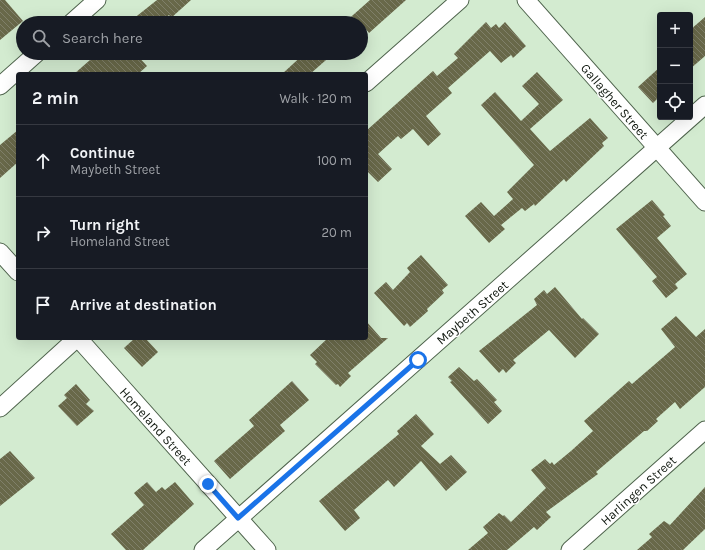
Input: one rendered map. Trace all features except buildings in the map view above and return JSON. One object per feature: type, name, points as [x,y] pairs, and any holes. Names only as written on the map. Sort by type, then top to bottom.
[{"type":"street","points":[[79,16],[97,0]]},
{"type":"street","points":[[368,81],[460,0]]},
{"type":"street","name":"Gallagher Street","points":[[526,0],[705,202]]},
{"type":"street","points":[[0,86],[29,60]]},
{"type":"street","name":"Maybeth Street","points":[[203,550],[705,105]]},
{"type":"street","points":[[0,252],[16,270]]},
{"type":"street","points":[[0,408],[76,340]]},
{"type":"street","name":"Homeland Street","points":[[80,340],[267,550]]},
{"type":"street","name":"Harlingen Street","points":[[570,550],[705,430]]},
{"type":"route","points":[[208,484],[238,518],[418,360]]}]
